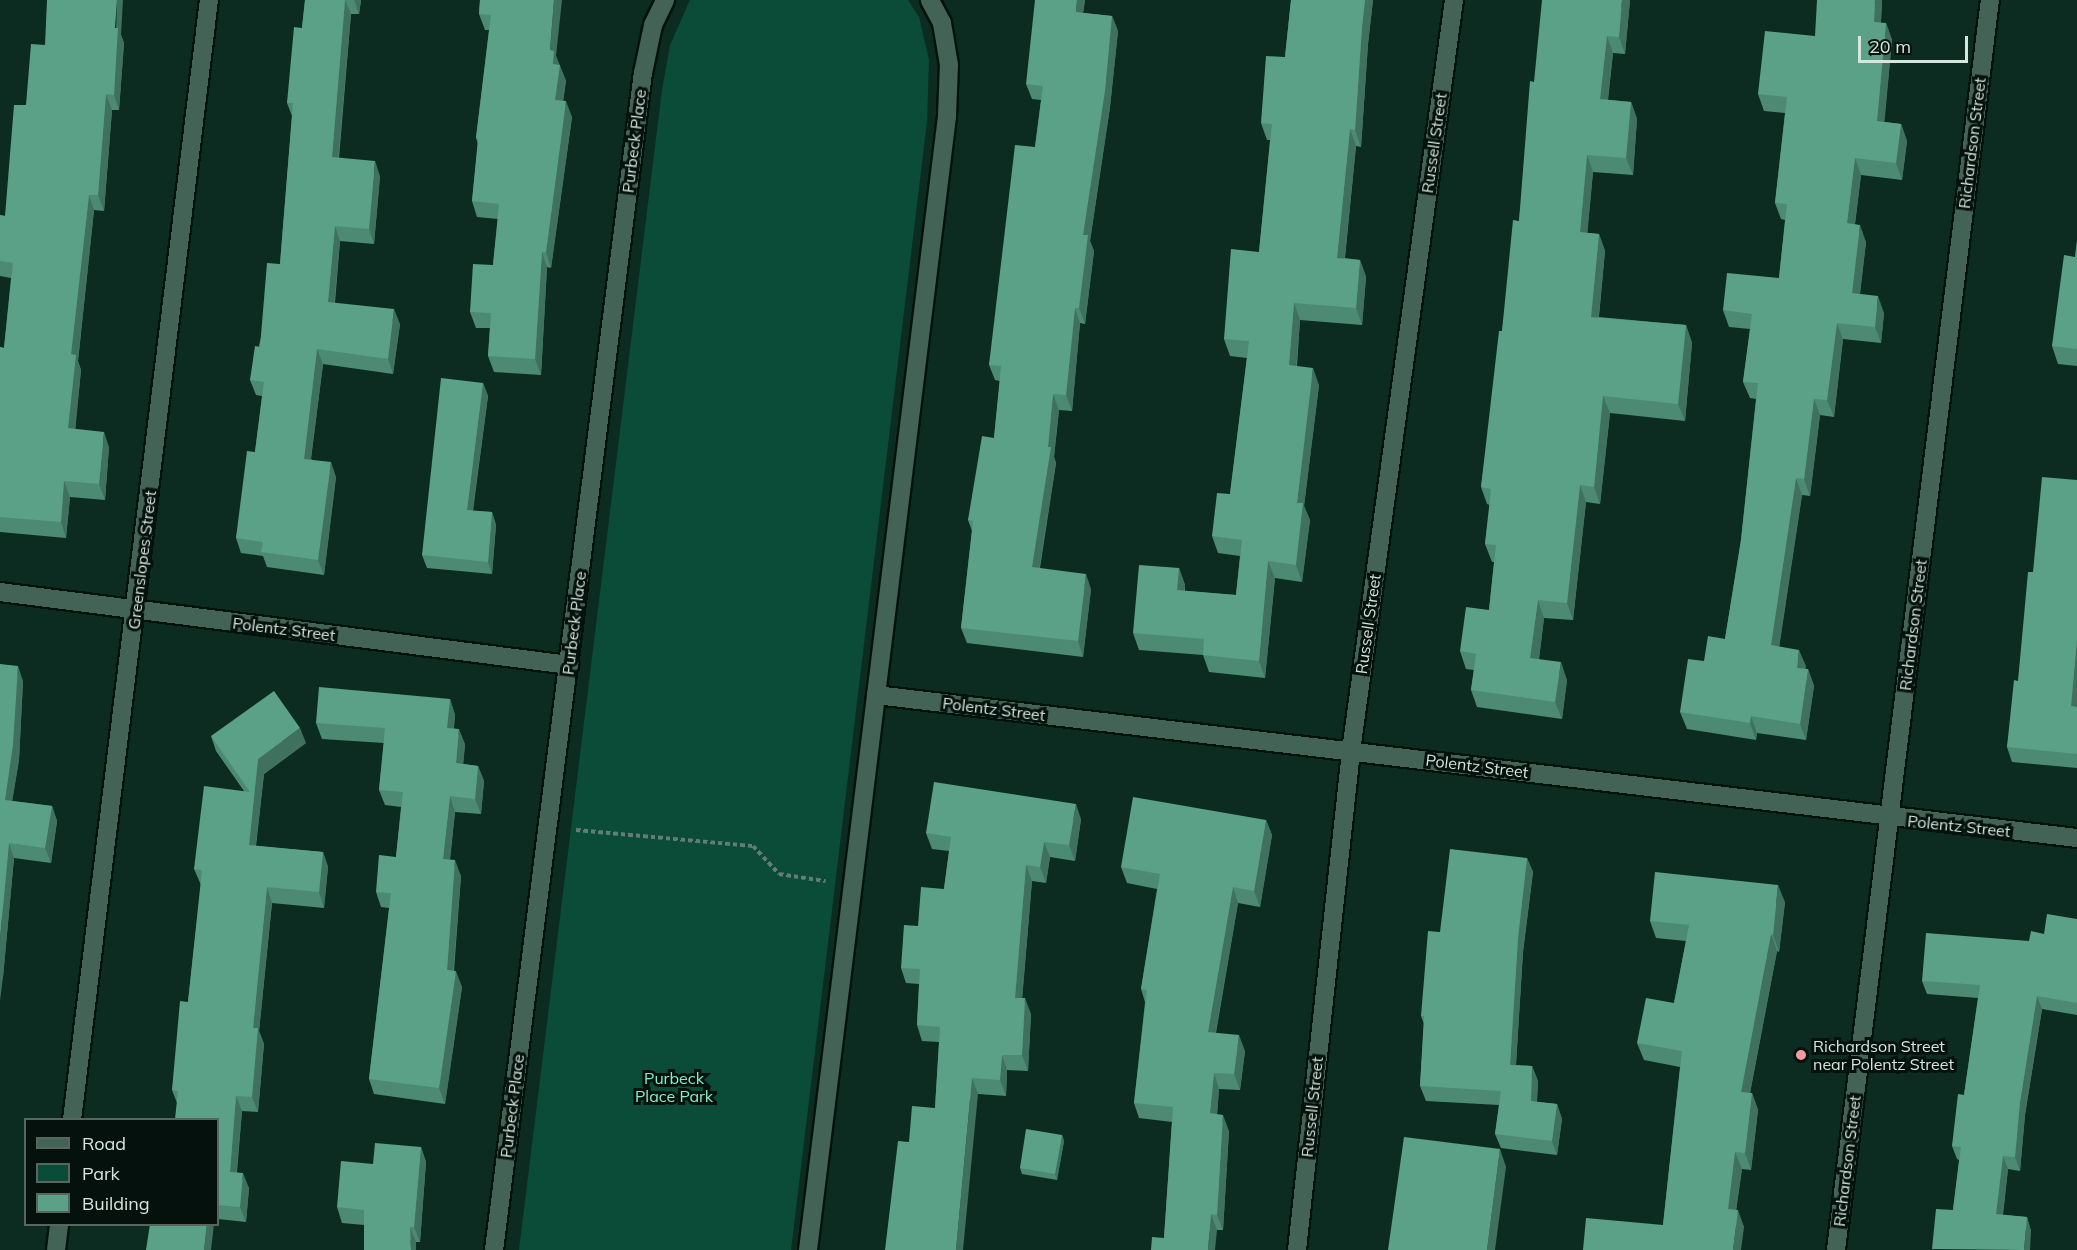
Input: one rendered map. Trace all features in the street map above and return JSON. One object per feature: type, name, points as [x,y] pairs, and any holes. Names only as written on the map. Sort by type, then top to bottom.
[{"type":"street","name":"Greenslopes Street","points":[[72,1118],[209,0]]},
{"type":"street","name":"Purbeck Place","points":[[494,1250],[643,72],[653,25],[665,0]]},
{"type":"street","points":[[808,1250],[947,116],[949,65],[942,23],[930,0]]},
{"type":"street","name":"Russell Street","points":[[1297,1250],[1351,751],[1454,0]]},
{"type":"street","name":"Richardson Street","points":[[1836,1250],[1990,0]]},
{"type":"street","name":"Polentz Street","points":[[0,592],[569,665]]},
{"type":"street","name":"Polentz Street","points":[[876,695],[1888,818],[2077,838]]},
{"type":"street","points":[[56,1250],[59,1226]]},
{"type":"path","points":[[548,827],[753,846],[779,874],[853,885]]},
{"type":"green space","name":"Purbeck Place Park","points":[[690,0],[908,0],[919,17],[929,60],[927,121],[791,1250],[519,1250],[662,90],[670,45]]},
{"type":"building","points":[[47,0],[117,0],[115,28],[118,28],[114,95],[106,94],[98,195],[89,195],[71,354],[76,355],[68,428],[104,432],[99,484],[64,481],[61,522],[0,517],[0,347],[4,348],[13,263],[0,261],[0,215],[5,216],[14,105],[26,105],[31,44],[45,45]]},
{"type":"building","points":[[305,0],[345,0],[332,157],[375,161],[369,229],[335,226],[328,302],[394,309],[388,359],[317,349],[304,459],[331,462],[318,560],[261,552],[263,542],[236,538],[247,451],[255,452],[264,382],[250,380],[255,346],[260,347],[267,263],[280,264],[293,103],[287,103],[294,27],[302,28]]},
{"type":"building","points":[[480,0],[554,0],[550,50],[554,51],[553,64],[560,65],[555,100],[566,101],[546,252],[542,252],[535,359],[488,356],[491,313],[470,312],[473,264],[493,265],[499,204],[472,201],[478,139],[476,138],[491,15],[479,14]]},
{"type":"building","points":[[1035,0],[1077,0],[1076,12],[1112,16],[1105,91],[1083,235],[1088,235],[1079,308],[1075,308],[1066,395],[1053,394],[1048,447],[1051,447],[1032,567],[1086,574],[1078,641],[961,628],[973,521],[968,520],[982,436],[994,438],[1001,366],[989,365],[1015,145],[1035,147],[1043,86],[1026,84]]},
{"type":"building","points":[[1291,0],[1365,0],[1355,130],[1350,129],[1337,258],[1360,260],[1356,308],[1294,303],[1289,365],[1313,368],[1297,503],[1303,503],[1296,565],[1268,561],[1259,661],[1203,655],[1204,639],[1133,633],[1139,565],[1179,568],[1177,590],[1236,595],[1242,540],[1212,536],[1217,493],[1230,494],[1249,341],[1224,339],[1231,249],[1259,252],[1272,124],[1261,123],[1266,56],[1285,57]]},
{"type":"building","points":[[1542,0],[1622,0],[1619,37],[1607,36],[1600,99],[1631,102],[1626,158],[1587,155],[1580,232],[1599,234],[1591,317],[1686,325],[1678,404],[1603,396],[1594,487],[1580,485],[1567,603],[1538,600],[1530,658],[1561,662],[1555,702],[1471,690],[1476,654],[1460,651],[1466,607],[1489,610],[1496,545],[1485,544],[1491,489],[1481,487],[1499,331],[1502,331],[1513,220],[1519,221],[1530,81],[1534,82]]},
{"type":"building","points":[[1817,0],[1875,0],[1874,22],[1886,23],[1877,121],[1901,124],[1896,163],[1855,158],[1847,223],[1860,225],[1852,293],[1878,296],[1875,327],[1837,323],[1827,400],[1814,399],[1804,479],[1796,478],[1771,645],[1799,650],[1797,668],[1808,669],[1800,724],[1751,716],[1750,723],[1680,712],[1688,659],[1704,661],[1708,636],[1725,639],[1741,540],[1758,383],[1743,382],[1752,314],[1723,310],[1727,273],[1779,278],[1787,204],[1775,203],[1787,97],[1758,94],[1765,31],[1815,36]]},
{"type":"building","points":[[2077,241],[2077,349],[2052,346],[2064,255],[2075,257]]},
{"type":"building","points":[[441,378],[483,383],[467,510],[492,512],[488,562],[422,555]]},
{"type":"building","points":[[2042,477],[2077,480],[2077,639],[2071,706],[2077,707],[2077,754],[2007,747],[2014,680],[2018,681],[2028,572],[2033,572]]},
{"type":"building","points":[[0,664],[18,666],[13,745],[5,800],[52,806],[45,848],[9,843],[0,939]]},
{"type":"building","points":[[319,687],[450,699],[447,728],[459,729],[456,763],[478,766],[475,799],[450,796],[443,859],[455,860],[447,970],[456,971],[439,1088],[369,1079],[391,893],[376,892],[379,855],[396,857],[403,792],[379,790],[385,728],[316,723]]},
{"type":"building","points":[[274,691],[300,728],[258,759],[249,845],[323,852],[319,892],[267,887],[253,1028],[258,1028],[252,1097],[236,1096],[230,1172],[243,1173],[240,1207],[219,1205],[219,1118],[175,1118],[178,1091],[172,1090],[180,1001],[188,1002],[202,870],[194,869],[204,786],[250,792],[211,736]]},
{"type":"building","points":[[934,782],[1076,804],[1069,845],[1044,842],[1040,867],[1026,865],[1015,998],[1025,998],[1022,1055],[1002,1055],[1000,1080],[972,1078],[956,1250],[885,1250],[898,1141],[909,1142],[912,1106],[935,1108],[940,1027],[917,1025],[920,969],[901,968],[904,925],[918,926],[921,887],[944,889],[951,837],[926,833]]},
{"type":"building","points":[[1133,797],[1266,820],[1254,891],[1233,887],[1208,1032],[1239,1035],[1234,1074],[1214,1073],[1210,1113],[1223,1115],[1217,1215],[1211,1214],[1208,1250],[1151,1250],[1152,1237],[1164,1238],[1173,1107],[1134,1103],[1147,990],[1141,989],[1160,874],[1121,867]]},
{"type":"building","points":[[1450,849],[1527,858],[1518,938],[1510,1065],[1532,1066],[1531,1101],[1557,1104],[1552,1141],[1495,1134],[1501,1091],[1420,1086],[1424,1016],[1421,1016],[1428,931],[1440,932]]},
{"type":"building","points":[[1655,872],[1778,885],[1773,935],[1771,934],[1741,1092],[1752,1093],[1745,1153],[1735,1152],[1728,1209],[1738,1210],[1733,1250],[1583,1250],[1586,1218],[1663,1225],[1682,1051],[1637,1043],[1646,998],[1674,1003],[1689,925],[1650,921]]},
{"type":"building","points":[[2047,914],[2077,919],[2077,1003],[2037,996],[2020,1102],[2015,1157],[2003,1156],[1996,1214],[2027,1217],[2024,1250],[1932,1249],[1936,1209],[1953,1210],[1961,1147],[1952,1146],[1958,1094],[1964,1095],[1980,985],[1922,981],[1926,933],[2029,941],[2031,931],[2044,934]]},
{"type":"building","points":[[1026,1129],[1062,1135],[1055,1174],[1020,1168]]},
{"type":"building","points":[[1404,1137],[1500,1149],[1487,1250],[1388,1250]]},
{"type":"building","points":[[375,1143],[421,1147],[414,1227],[410,1227],[411,1250],[364,1250],[364,1210],[337,1207],[341,1161],[373,1164]]},
{"type":"building","points":[[150,1226],[207,1226],[204,1250],[146,1250]]},
{"type":"place","name":"Richardson Street near Polentz Street","points":[[1801,1055]]}]
